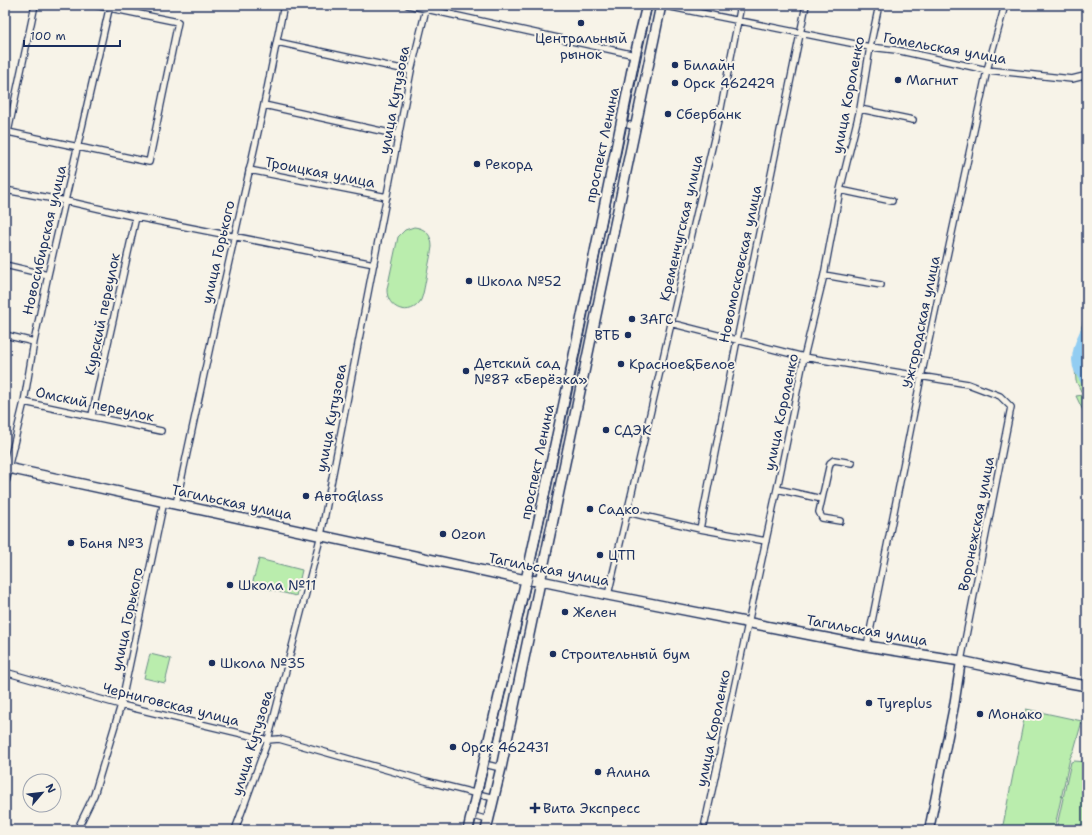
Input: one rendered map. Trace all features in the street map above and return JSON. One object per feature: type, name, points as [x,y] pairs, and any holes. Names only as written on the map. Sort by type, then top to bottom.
[{"type":"main road","name":"проспект Ленина","points":[[468,830],[526,580],[570,375],[635,56],[647,5]]},
{"type":"main road","name":"проспект Ленина","points":[[486,830],[501,768],[541,581],[661,5]]},
{"type":"main road","name":"Тагильская улица","points":[[6,467],[526,580],[541,581],[608,596],[867,646],[961,661],[1087,686]]},
{"type":"main road","name":"Новосибирская улица","points":[[5,480],[6,467]]},
{"type":"main road","points":[[929,830],[954,706],[961,661]]},
{"type":"street","points":[[35,5],[8,132],[149,162],[178,22],[110,6],[95,5]]},
{"type":"street","name":"улица Горького","points":[[176,504],[264,105],[284,5]]},
{"type":"street","points":[[408,5],[426,7],[635,56]]},
{"type":"street","name":"Гомельская улица","points":[[661,5],[870,47],[896,50],[987,70],[1072,79],[1084,76]]},
{"type":"street","name":"Кременчугская улица","points":[[608,596],[670,323],[720,113],[742,5]]},
{"type":"street","name":"Новомосковская улица","points":[[700,529],[737,340],[806,5]]},
{"type":"street","name":"улица Короленко","points":[[705,823],[804,357],[824,275],[840,190],[860,109],[870,47],[879,5]]},
{"type":"street","name":"Ужгородская улица","points":[[867,646],[921,377],[987,70],[1005,5]]},
{"type":"street","name":"Новосибирская улица","points":[[6,467],[24,402],[34,342],[48,275],[110,6]]},
{"type":"street","name":"улица Кутузова","points":[[235,830],[268,740],[321,535],[411,71],[426,7]]},
{"type":"street","points":[[276,42],[411,71]]},
{"type":"street","points":[[264,105],[399,135]]},
{"type":"street","points":[[860,109],[913,120]]},
{"type":"street","points":[[621,123],[636,126]]},
{"type":"street","name":"Троицкая улица","points":[[249,170],[387,197]]},
{"type":"street","points":[[5,190],[66,201],[136,217],[374,264]]},
{"type":"street","points":[[840,190],[892,200]]},
{"type":"street","name":"Курский переулок","points":[[92,416],[136,217]]},
{"type":"street","points":[[594,253],[609,257]]},
{"type":"street","points":[[5,265],[48,275]]},
{"type":"street","points":[[824,275],[881,285]]},
{"type":"street","points":[[670,323],[804,357],[921,377]]},
{"type":"street","points":[[5,334],[34,342]]},
{"type":"street","points":[[577,340],[591,343]]},
{"type":"street","points":[[570,375],[584,378]]},
{"type":"street","name":"Воронежская улица","points":[[921,377],[968,384],[1000,396],[1011,407],[961,661]]},
{"type":"street","name":"Омский переулок","points":[[24,402],[161,431]]},
{"type":"street","points":[[840,521],[822,518],[820,512],[822,498],[830,463],[834,460],[852,463]]},
{"type":"street","points":[[548,477],[562,480]]},
{"type":"street","points":[[777,489],[822,498]]},
{"type":"street","name":"улица Горького","points":[[77,830],[94,795],[120,705],[164,501]]},
{"type":"street","points":[[627,512],[700,529],[766,541]]},
{"type":"street","name":"Черниговская улица","points":[[5,672],[120,705],[268,740],[279,739],[494,798]]},
{"type":"street","points":[[484,764],[501,768]]},
{"type":"street","points":[[471,815],[488,820]]},
{"type":"green space","points":[[414,227],[422,229],[428,233],[431,239],[432,247],[421,300],[417,306],[406,310],[400,309],[390,302],[387,289],[398,237],[405,230]]},
{"type":"green space","points":[[1087,313],[1087,419],[1076,396],[1083,395],[1076,381],[1074,356],[1085,315]]},
{"type":"green space","points":[[259,559],[302,570],[296,596],[252,585]]},
{"type":"green space","points":[[150,654],[171,659],[165,683],[144,678]]},
{"type":"green space","points":[[1026,709],[1082,721],[1074,750],[1070,758],[1054,830],[1002,830]]},
{"type":"green space","points":[[1071,762],[1087,762],[1087,830],[1056,830]]},
{"type":"waterway","points":[[1087,330],[1081,345],[1078,360],[1082,374],[1087,381]]},
{"type":"tram line","points":[[473,830],[531,583],[652,5]]},
{"type":"place","name":"Центральный рынок","points":[[581,23]]},
{"type":"place","name":"Билайн","points":[[675,65]]},
{"type":"place","name":"Магнит","points":[[898,80]]},
{"type":"place","name":"Орск 462429","points":[[675,83]]},
{"type":"place","name":"Сбербанк","points":[[668,114]]},
{"type":"place","name":"Рекорд","points":[[477,164]]},
{"type":"place","name":"Школа №52","points":[[469,281]]},
{"type":"place","name":"ЗАГС","points":[[632,319]]},
{"type":"place","name":"ВТБ","points":[[628,335]]},
{"type":"place","name":"Красное&Белое","points":[[621,364]]},
{"type":"place","name":"Детский сад №87 «Берёзка»","points":[[466,371]]},
{"type":"place","name":"СДЭК","points":[[606,430]]},
{"type":"place","name":"АвтоGlass","points":[[306,496]]},
{"type":"place","name":"Садко","points":[[590,509]]},
{"type":"place","name":"Ozon","points":[[443,534]]},
{"type":"place","name":"Баня №3","points":[[71,543]]},
{"type":"place","name":"ЦТП","points":[[600,555]]},
{"type":"place","name":"Школа №11","points":[[230,585]]},
{"type":"place","name":"Желен","points":[[565,612]]},
{"type":"place","name":"Строительный бум","points":[[553,654]]},
{"type":"place","name":"Школа №35","points":[[212,663]]},
{"type":"place","name":"Tyreplus","points":[[869,703]]},
{"type":"place","name":"Монако","points":[[980,714]]},
{"type":"place","name":"Орск 462431","points":[[453,747]]},
{"type":"place","name":"Алина","points":[[598,772]]},
{"type":"place","name":"Вита Экспресс","points":[[535,808]]}]
